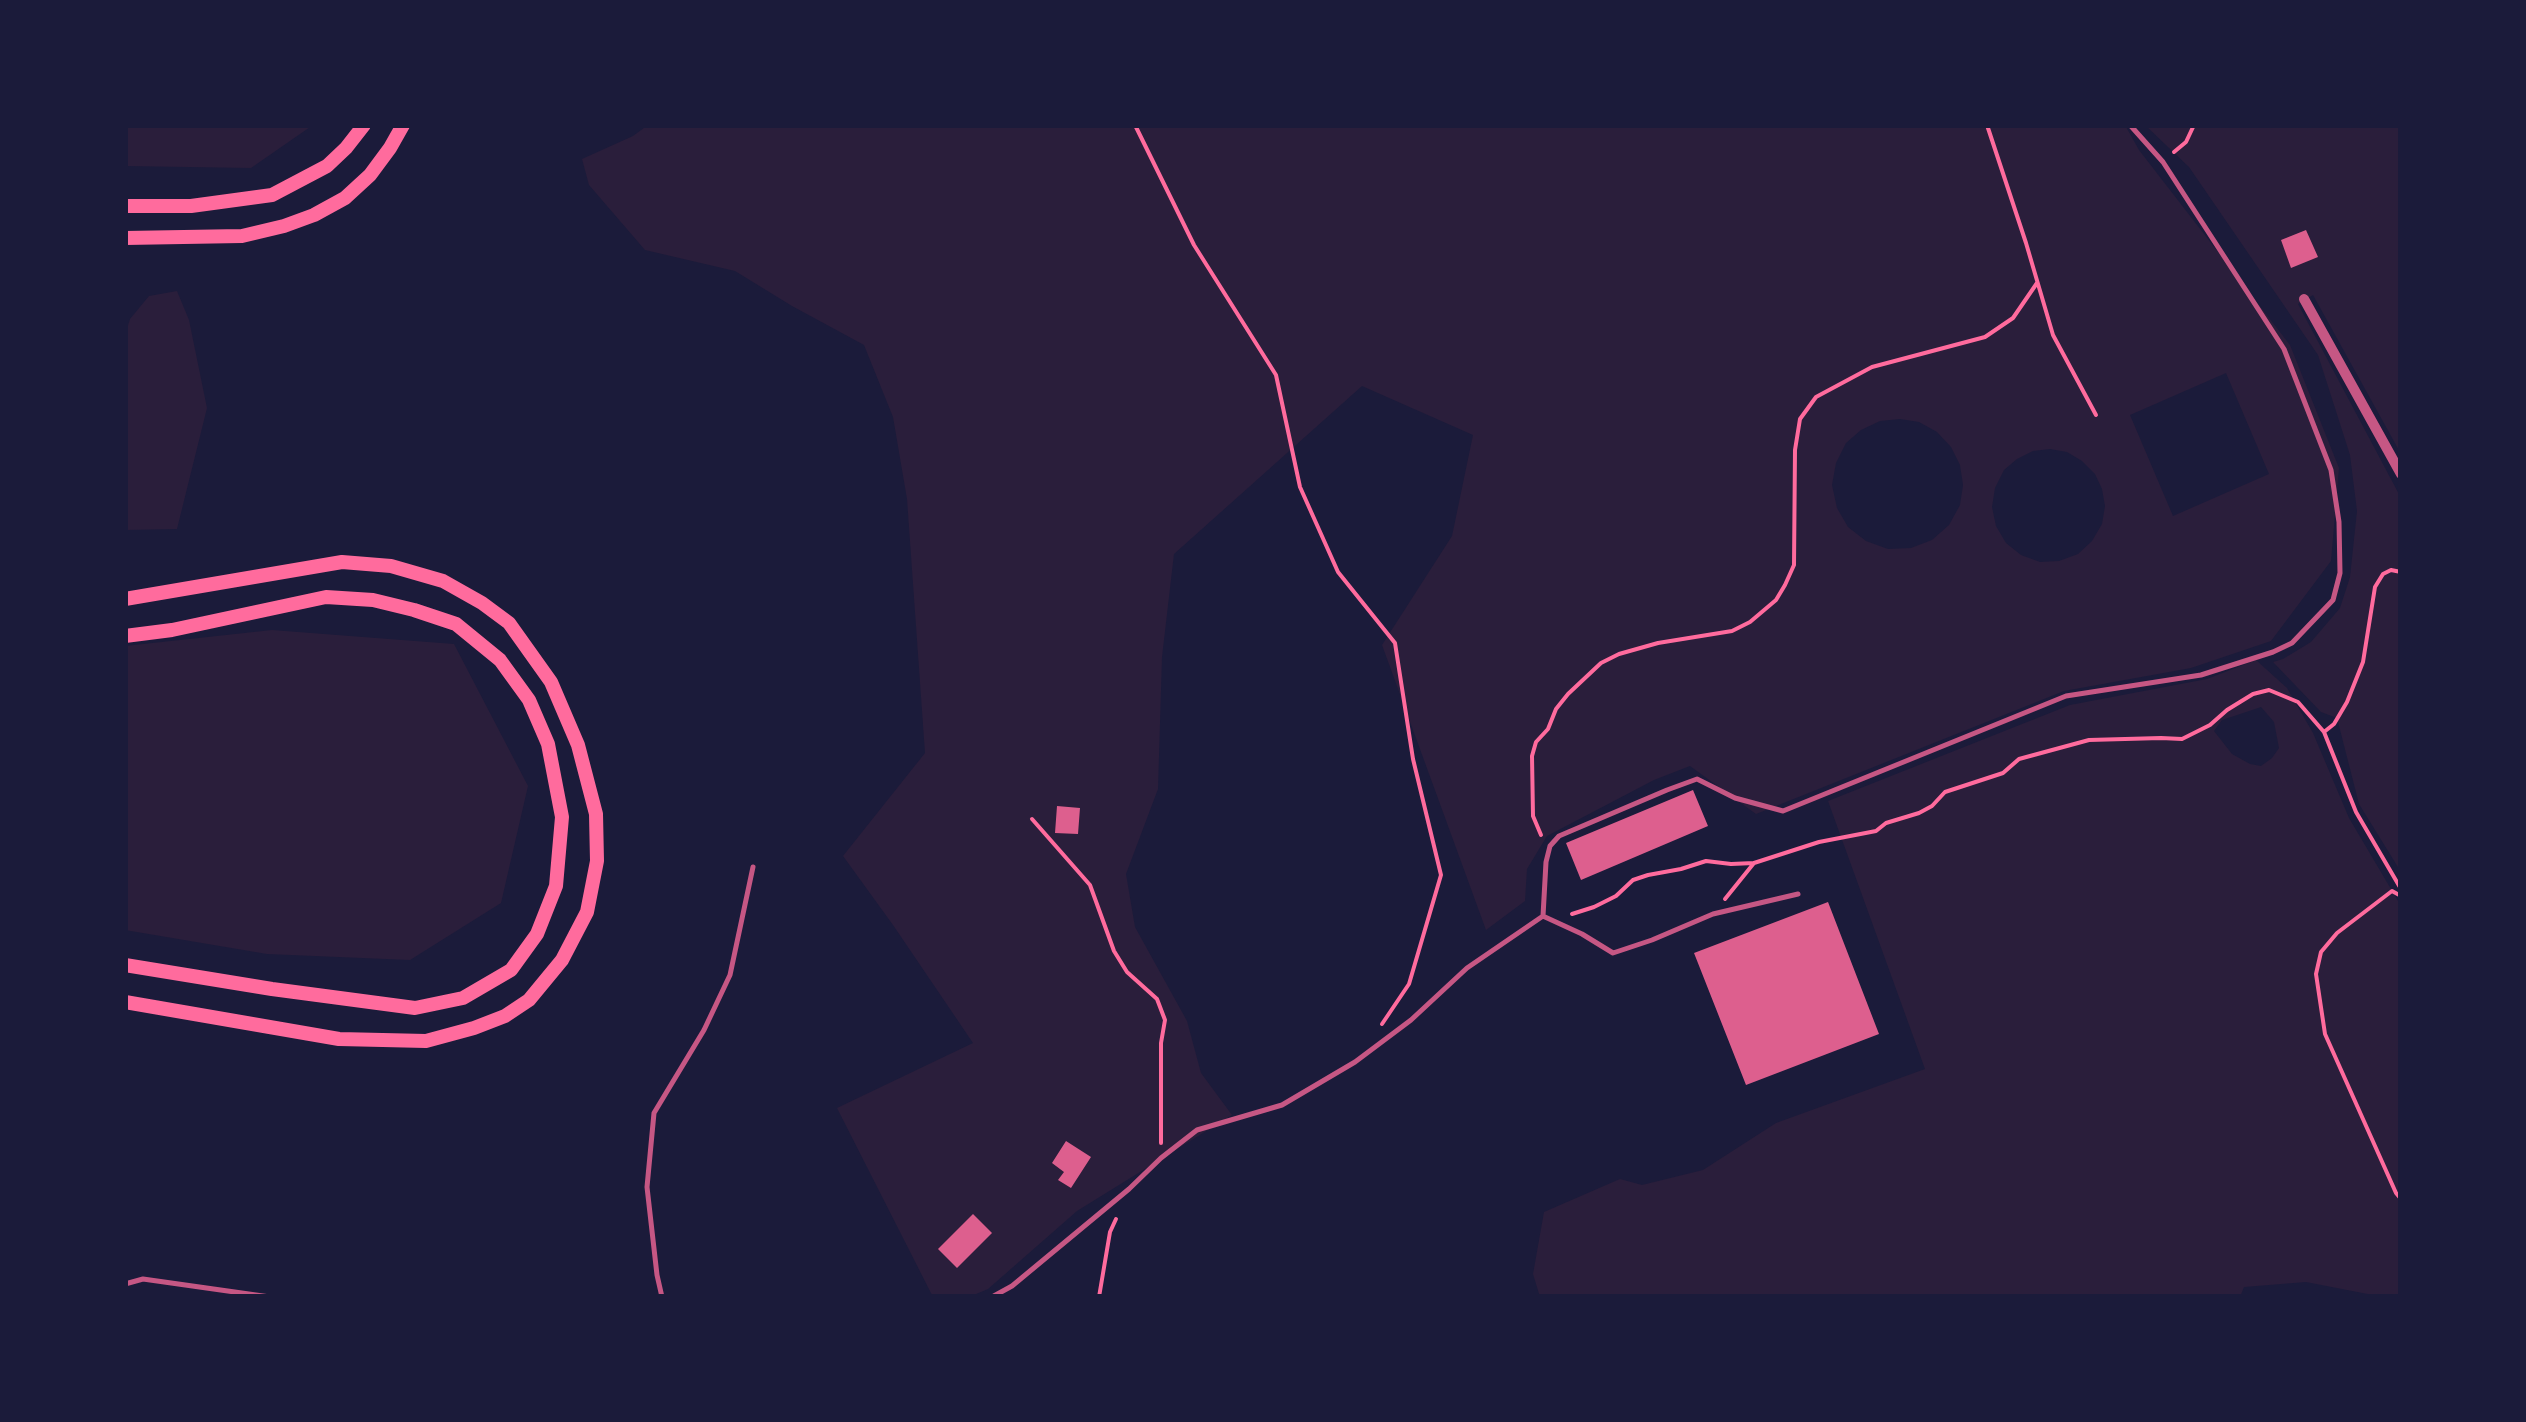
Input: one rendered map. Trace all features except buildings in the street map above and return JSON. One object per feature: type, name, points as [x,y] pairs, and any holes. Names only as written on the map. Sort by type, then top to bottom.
[{"type":"main road","points":[[125,206],[191,206],[272,195],[327,166],[364,125]]},
{"type":"main road","points":[[125,238],[242,236],[314,215],[345,198],[370,175],[402,125]]},
{"type":"main road","points":[[125,599],[342,562],[391,566],[443,581],[509,624],[551,682],[578,745],[596,814],[597,861],[587,912],[562,960],[529,1000],[505,1016],[474,1028],[426,1041],[339,1038],[125,1002]]},
{"type":"main road","points":[[125,636],[172,630],[326,597],[373,600],[456,624],[500,660],[528,700],[548,744],[562,817],[556,886],[537,934],[510,970],[463,998],[415,1008],[272,990],[125,965]]},
{"type":"street","points":[[2304,299],[2401,474]]},
{"type":"lane","points":[[1544,916],[1546,862],[1550,846],[1559,836],[1697,779],[1735,798],[1782,811],[2066,696],[2201,675],[2273,652],[2292,643],[2333,600],[2340,574],[2337,504],[2331,470],[2284,349],[2163,162],[2130,125]]},
{"type":"lane","points":[[662,1297],[647,1187],[654,1113],[704,1030],[730,975],[753,867]]},
{"type":"lane","points":[[1544,916],[1613,952],[1713,914],[1798,894]]},
{"type":"lane","points":[[992,1297],[1012,1286],[1197,1130],[1282,1105],[1355,1062],[1411,1020],[1467,968],[1544,916]]},
{"type":"lane","points":[[125,1284],[144,1279],[270,1297]]},
{"type":"path","points":[[1135,125],[1194,245],[1276,375],[1300,487],[1338,572],[1395,643],[1413,759],[1441,875],[1409,984],[1376,1031]]},
{"type":"path","points":[[1987,125],[2053,335],[2096,415]]},
{"type":"path","points":[[2163,162],[2186,142],[2194,125]]},
{"type":"path","points":[[1550,846],[1537,831],[1533,816],[1532,756],[1536,742],[1568,694],[1601,662],[1619,654],[1658,643],[1732,631],[1750,622],[1776,600],[1785,585],[1794,565],[1795,450],[1800,419],[1816,397],[1872,366],[1985,338],[2012,318],[2037,282]]},
{"type":"path","points":[[2324,732],[2334,724],[2347,702],[2363,662],[2375,587],[2383,574],[2391,570],[2401,572]]},
{"type":"path","points":[[1555,922],[1616,896],[1633,880],[1648,875],[1706,861],[1754,863],[1819,842],[1876,831],[1886,823],[1920,813],[1945,792],[2003,773],[2019,759],[2089,740],[2182,740],[2253,694],[2270,690],[2298,702],[2324,732],[2356,812],[2401,892]]},
{"type":"path","points":[[1032,819],[1090,886],[1114,951],[1128,972],[1158,999],[1165,1020],[1161,1043],[1160,1158]]},
{"type":"path","points":[[1713,914],[1754,863]]},
{"type":"path","points":[[2401,892],[2392,891],[2338,933],[2320,952],[2316,974],[2325,1034],[2401,1199]]},
{"type":"path","points":[[1099,1297],[1110,1232],[1129,1189]]},
{"type":"shaded area","points":[[125,125],[313,125],[251,168],[125,166]]},
{"type":"shaded area","points":[[648,125],[2125,125],[2139,150],[2290,345],[2339,468],[2331,561],[2271,641],[2191,668],[2064,691],[1756,814],[1690,766],[1654,780],[1547,836],[1527,869],[1525,901],[1486,930],[1382,645],[1452,536],[1473,435],[1362,386],[1174,554],[1162,657],[1158,789],[1126,874],[1135,927],[1187,1021],[1201,1073],[1232,1115],[1077,1211],[988,1289],[969,1297],[933,1297],[837,1108],[973,1043],[843,856],[925,753],[907,499],[893,417],[864,345],[735,271],[645,250],[589,185],[582,159]],"holes":[[[2226,373],[2269,474],[2173,516],[2130,415]],[[1880,421],[1919,422],[1937,432],[1960,465],[1960,505],[1949,525],[1932,540],[1911,548],[1888,549],[1866,541],[1848,527],[1837,508],[1832,485],[1836,463],[1846,443]],[[2033,451],[2067,452],[2095,474],[2102,489],[2102,524],[2092,541],[2078,554],[2059,561],[2040,562],[2021,555],[2006,543],[1996,526],[1992,507],[1995,488],[2004,470]]]},
{"type":"shaded area","points":[[2145,125],[2401,125],[2401,454],[2313,295],[2298,304],[2401,498],[2401,872],[2359,804],[2337,718],[2321,712],[2273,662],[2311,642],[2340,608],[2350,577],[2357,511],[2350,455],[2318,355],[2189,167]]},
{"type":"shaded area","points":[[177,291],[189,320],[207,408],[177,529],[125,530],[125,335],[130,319],[149,296]]},
{"type":"shaded area","points":[[272,630],[454,644],[528,786],[501,903],[410,960],[267,954],[125,930],[125,646]]},
{"type":"shaded area","points":[[2256,660],[2287,688],[2313,733],[2349,818],[2401,906],[2401,1297],[2306,1282],[2244,1287],[2240,1297],[1540,1297],[1533,1274],[1544,1212],[1620,1179],[1642,1185],[1703,1170],[1776,1123],[1925,1069],[1828,801],[2070,705],[2207,679]],"holes":[[[2261,707],[2274,722],[2279,748],[2261,766],[2232,754],[2214,731],[2222,720]]]}]
